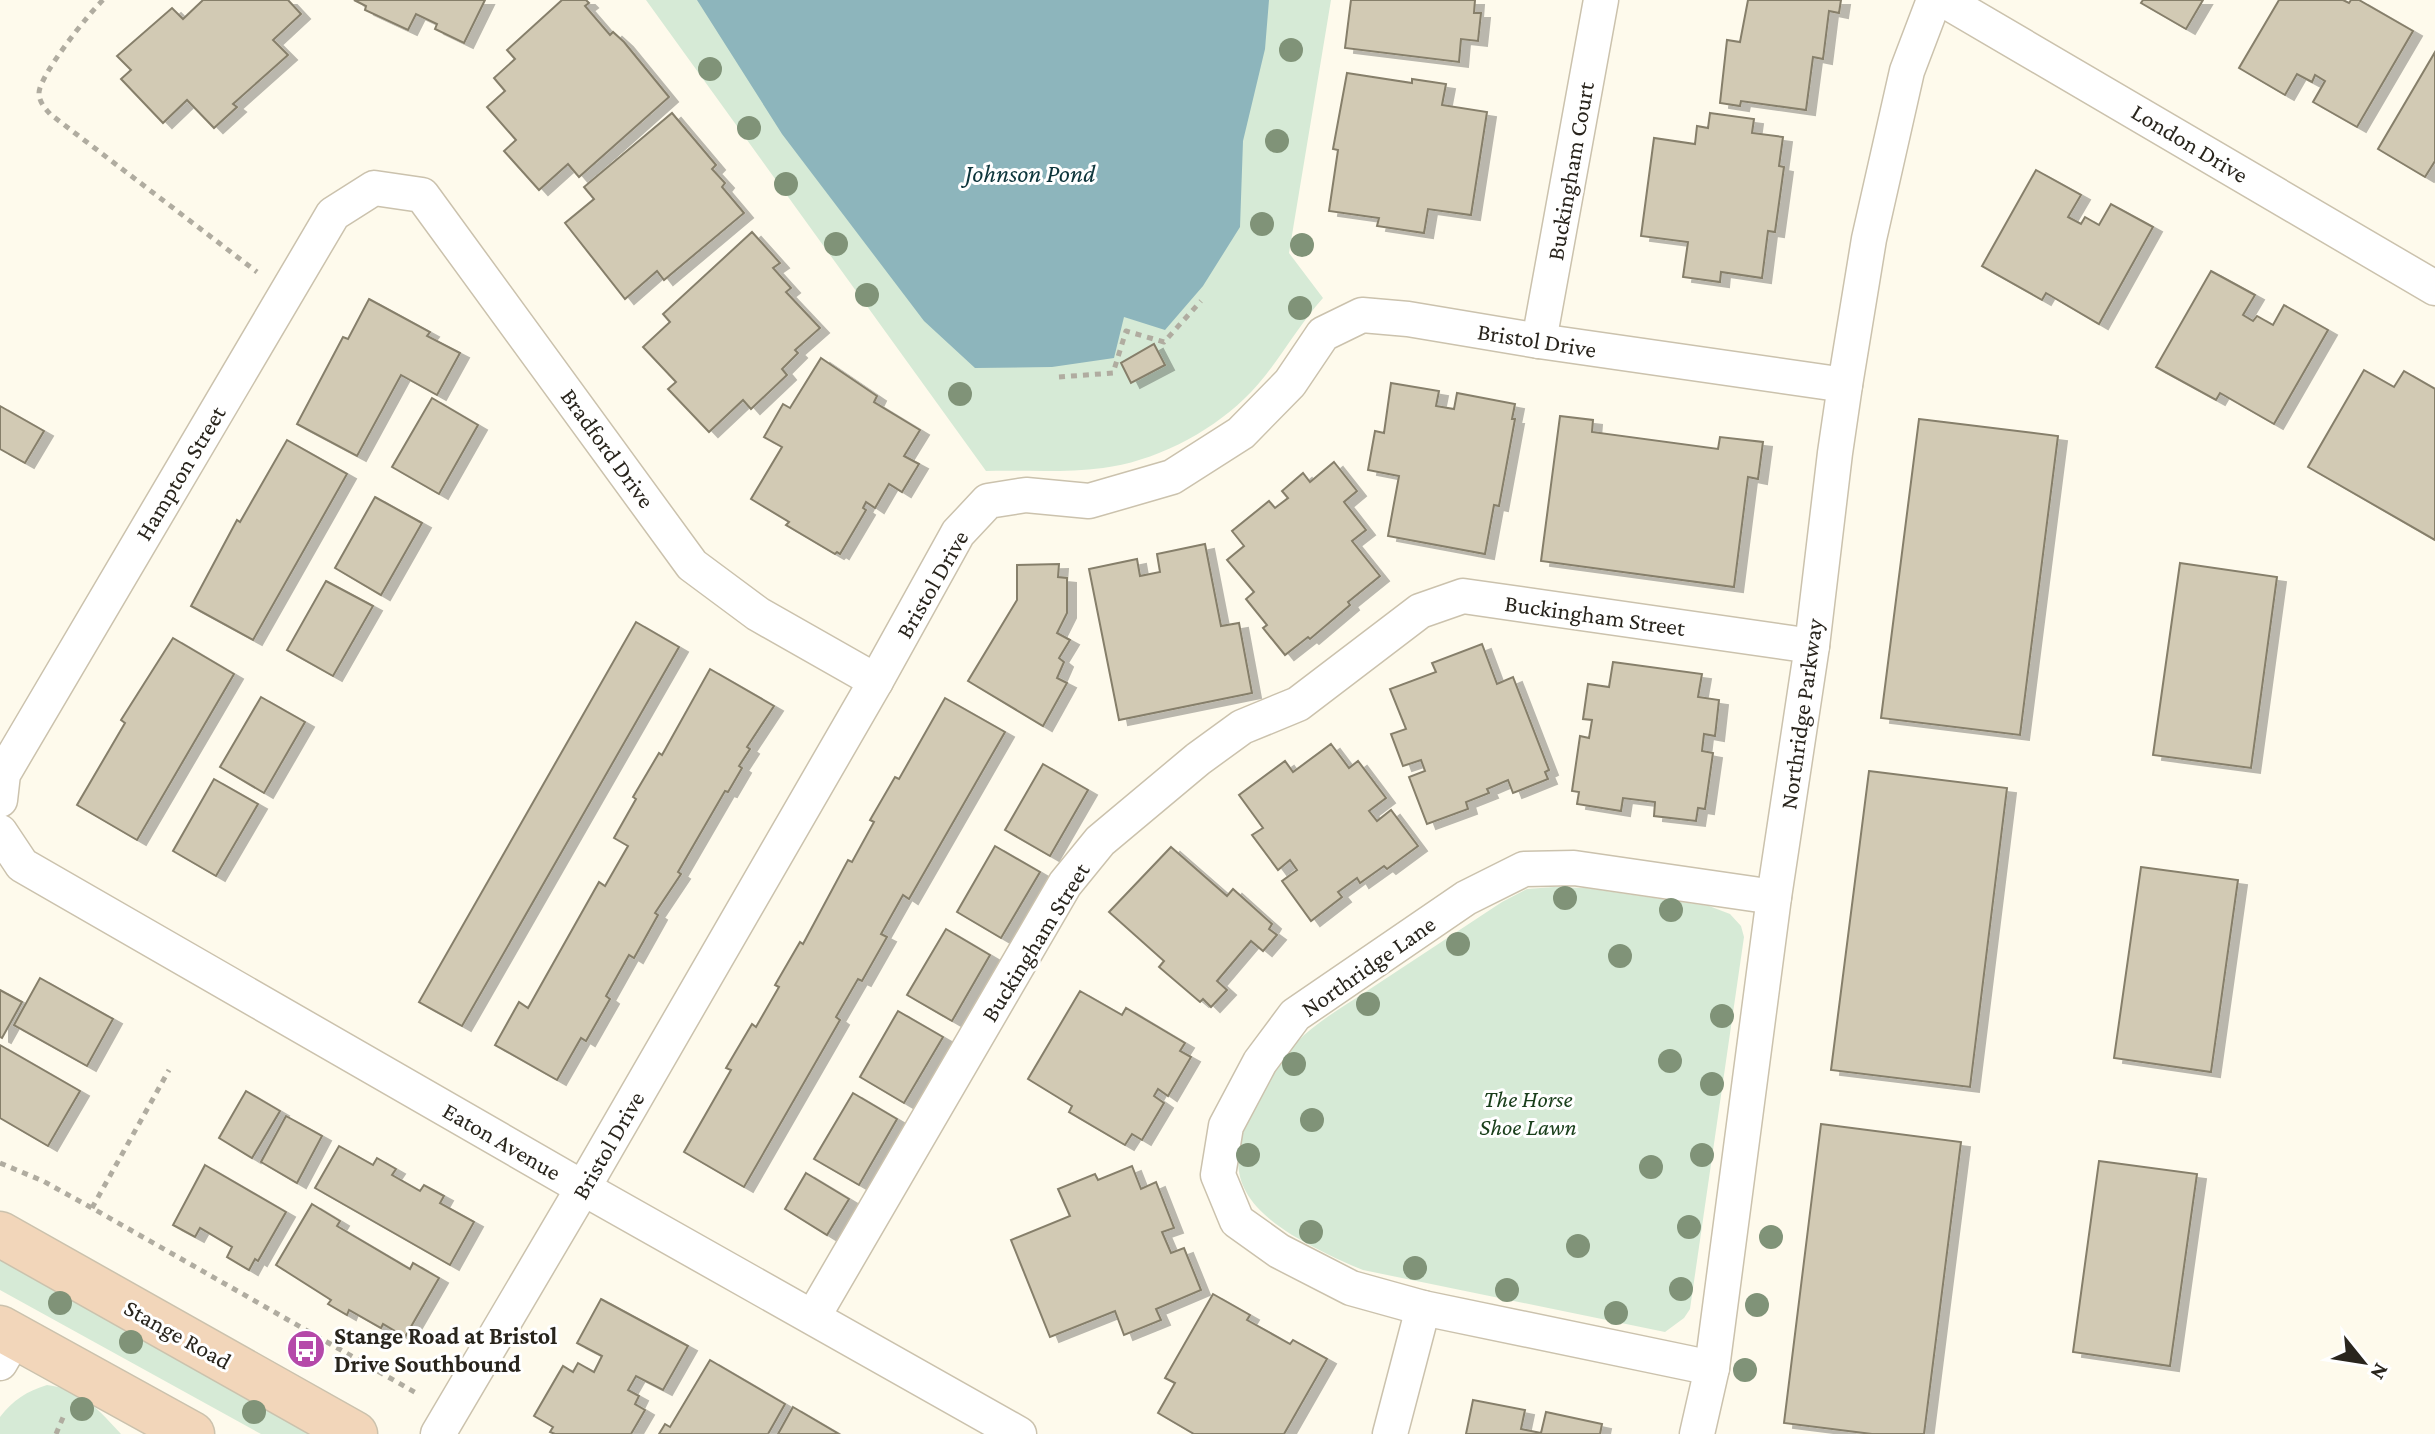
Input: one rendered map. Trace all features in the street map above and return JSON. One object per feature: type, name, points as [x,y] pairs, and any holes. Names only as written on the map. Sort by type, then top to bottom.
[{"type":"main road","name":"Stange Road","points":[[0,1234],[355,1434]]},
{"type":"main road","points":[[5,1343],[192,1434]]},
{"type":"street","name":"Buckingham Court","points":[[1539,341],[1601,0]]},
{"type":"street","name":"Northridge Parkway","points":[[1697,1434],[1712,1368],[1774,897],[1812,646],[1835,453],[1869,239],[1907,71],[1934,0]]},
{"type":"street","name":"London Drive","points":[[1944,0],[2435,288]]},
{"type":"street","name":"Hampton Street","points":[[1,787],[333,214],[374,188]]},
{"type":"street","name":"Bradford Drive","points":[[374,188],[422,195],[692,565],[758,614],[876,681]]},
{"type":"street","name":"Bristol Drive","points":[[438,1434],[876,681],[958,533],[988,501],[1026,495],[1089,501],[1172,477],[1241,433],[1290,383],[1323,334],[1362,315],[1408,319],[1845,385]]},
{"type":"street","name":"Buckingham Street","points":[[813,1317],[1065,884],[1100,841],[1198,759],[1242,727],[1298,704],[1420,611],[1463,596],[1812,646]]},
{"type":"street","name":"Eaton Avenue","points":[[0,832],[22,865],[583,1188],[1019,1434]]},
{"type":"street","name":"Northridge Lane","points":[[1712,1368],[1423,1308],[1351,1288],[1279,1251],[1237,1221],[1218,1175],[1226,1126],[1260,1062],[1295,1015],[1466,898],[1524,869],[1574,868],[1774,897]]},
{"type":"street","points":[[1390,1434],[1423,1308]]},
{"type":"path","points":[[103,0],[55,60],[40,85],[38,97],[43,106],[286,294]]},
{"type":"path","points":[[1059,377],[1113,373],[1126,331],[1164,342],[1201,301]]},
{"type":"path","points":[[92,1208],[169,1070]]},
{"type":"path","points":[[0,1163],[43,1181],[92,1208],[421,1396]]},
{"type":"path","points":[[56,1434],[64,1415]]},
{"type":"green space","name":"Johnson Pond","points":[[646,0],[1331,0],[1289,253],[1323,298],[1244,399],[1196,435],[1160,453],[1122,465],[1060,471],[986,471]]},
{"type":"green space","name":"The Horse Shoe Lawn","points":[[1586,888],[1709,906],[1730,914],[1741,926],[1744,937],[1690,1309],[1684,1318],[1665,1332],[1363,1270],[1310,1245],[1271,1220],[1255,1205],[1239,1173],[1238,1155],[1250,1116],[1282,1060],[1304,1035],[1502,902],[1527,889]]},
{"type":"green space","points":[[0,1254],[327,1434],[261,1434],[0,1290]]},
{"type":"green space","points":[[47,1385],[80,1396],[121,1434],[0,1434],[0,1417],[10,1406],[27,1393]]},
{"type":"water","name":"Johnson Pond","points":[[697,0],[1269,0],[1265,49],[1243,141],[1240,227],[1203,286],[1165,330],[1124,317],[1114,358],[1052,367],[975,368],[924,321],[782,134]]},
{"type":"building","points":[[203,0],[288,0],[301,14],[273,40],[288,55],[233,104],[237,107],[214,128],[187,100],[163,123],[121,79],[131,70],[117,56],[172,8],[183,19]]},
{"type":"building","points":[[354,0],[485,0],[464,43],[435,29],[437,24],[416,14],[408,30],[365,10],[366,6]]},
{"type":"building","points":[[562,0],[586,0],[589,3],[585,6],[610,35],[613,32],[624,42],[669,97],[579,177],[568,164],[539,190],[504,151],[516,140],[487,107],[505,91],[494,78],[515,59],[507,50]]},
{"type":"building","points":[[1351,0],[1475,0],[1474,13],[1481,13],[1478,41],[1461,39],[1459,62],[1345,48]]},
{"type":"building","points":[[1748,0],[1841,0],[1839,13],[1829,11],[1823,59],[1813,57],[1806,110],[1741,101],[1740,106],[1720,103],[1727,40],[1740,42]]},
{"type":"building","points":[[2143,0],[2203,0],[2186,29],[2141,3]]},
{"type":"building","points":[[2279,0],[2343,0],[2349,3],[2359,0],[2413,31],[2357,127],[2313,102],[2325,81],[2315,75],[2312,82],[2297,74],[2285,95],[2239,68]]},
{"type":"building","points":[[2435,52],[2435,161],[2425,177],[2378,149]]},
{"type":"building","points":[[1347,73],[1412,83],[1412,79],[1446,84],[1442,105],[1487,112],[1471,215],[1428,209],[1424,233],[1377,226],[1379,218],[1329,211],[1338,150],[1333,149]]},
{"type":"building","points":[[672,113],[716,165],[712,169],[725,183],[722,187],[744,213],[664,280],[657,271],[625,299],[565,223],[594,199],[584,187]]},
{"type":"building","points":[[1710,113],[1754,119],[1752,133],[1783,137],[1779,166],[1784,167],[1775,232],[1768,231],[1762,278],[1721,272],[1720,282],[1683,277],[1688,242],[1641,236],[1654,138],[1695,144],[1697,126],[1708,128]]},
{"type":"building","points":[[2036,170],[2081,195],[2068,217],[2081,224],[2085,217],[2099,225],[2111,204],[2153,227],[2099,324],[2046,293],[2042,300],[1982,266]]},
{"type":"building","points":[[752,232],[780,263],[773,268],[791,288],[786,292],[820,328],[795,350],[798,353],[782,369],[787,375],[751,409],[743,400],[709,432],[668,389],[676,382],[643,347],[670,322],[663,314]]},
{"type":"building","points":[[2211,271],[2255,295],[2243,315],[2253,321],[2257,316],[2273,325],[2284,305],[2328,330],[2274,424],[2220,393],[2216,400],[2156,367]]},
{"type":"building","points":[[369,299],[430,332],[427,336],[460,353],[437,395],[401,375],[357,456],[297,424],[343,337],[348,339]]},
{"type":"building","points":[[1154,344],[1165,365],[1131,383],[1121,363]]},
{"type":"building","points":[[821,358],[877,396],[874,402],[920,430],[904,456],[919,464],[902,492],[889,484],[875,508],[866,502],[863,508],[866,510],[840,554],[786,525],[789,522],[751,499],[782,447],[764,437],[783,404],[790,408]]},
{"type":"building","points":[[2364,370],[2394,387],[2404,371],[2435,389],[2435,540],[2308,467]]},
{"type":"building","points":[[1391,383],[1439,391],[1436,406],[1454,409],[1457,393],[1515,404],[1499,506],[1494,505],[1485,554],[1388,536],[1399,476],[1368,470],[1375,431],[1384,433]]},
{"type":"building","points":[[432,398],[478,425],[439,494],[392,467]]},
{"type":"building","points":[[0,406],[44,431],[25,463],[0,449]]},
{"type":"building","points":[[1560,416],[1593,420],[1592,432],[1718,449],[1720,437],[1763,442],[1758,479],[1748,477],[1734,587],[1541,561]]},
{"type":"building","points":[[1919,419],[2058,436],[2020,735],[1881,718]]},
{"type":"building","points":[[287,440],[347,474],[253,640],[191,606],[237,520],[240,522]]},
{"type":"building","points":[[1334,462],[1357,491],[1344,502],[1366,530],[1352,541],[1380,576],[1310,639],[1308,637],[1285,655],[1263,628],[1267,625],[1246,599],[1254,592],[1227,560],[1244,546],[1232,531],[1269,501],[1275,508],[1288,498],[1282,491],[1303,473],[1310,482]]},
{"type":"building","points":[[375,497],[422,523],[381,595],[335,568]]},
{"type":"building","points":[[1205,544],[1221,626],[1239,623],[1252,693],[1119,720],[1089,569],[1137,559],[1140,576],[1160,572],[1157,554]]},
{"type":"building","points":[[2180,563],[2277,577],[2251,768],[2153,755]]},
{"type":"building","points":[[1059,564],[1058,577],[1067,578],[1067,613],[1057,633],[1070,640],[1059,658],[1064,662],[1057,678],[1067,683],[1043,726],[968,681],[1017,600],[1017,565]]},
{"type":"building","points":[[326,581],[373,606],[333,676],[287,650]]},
{"type":"building","points":[[636,622],[679,647],[462,1026],[419,1002]]},
{"type":"building","points":[[173,638],[234,674],[137,840],[77,805],[125,723],[121,720]]},
{"type":"building","points":[[1482,644],[1497,684],[1513,677],[1549,770],[1545,772],[1548,779],[1513,793],[1508,780],[1487,789],[1489,793],[1466,802],[1468,809],[1427,824],[1409,777],[1425,771],[1421,760],[1403,766],[1391,734],[1406,729],[1390,689],[1436,672],[1432,663]]},
{"type":"building","points":[[1613,662],[1702,674],[1698,697],[1719,700],[1715,736],[1704,734],[1702,751],[1713,753],[1705,809],[1698,808],[1696,821],[1654,816],[1655,802],[1623,798],[1621,811],[1577,804],[1579,792],[1572,791],[1580,736],[1589,738],[1592,720],[1583,719],[1588,684],[1609,687]]},
{"type":"building","points":[[710,669],[774,706],[747,747],[750,749],[739,766],[742,768],[728,792],[725,791],[678,872],[681,874],[655,913],[658,915],[634,958],[629,955],[606,996],[610,999],[586,1041],[581,1038],[557,1080],[495,1045],[519,1002],[528,1008],[599,882],[605,886],[628,846],[614,838],[636,799],[633,797],[659,753],[662,755]]},
{"type":"building","points":[[261,697],[305,722],[264,793],[220,767]]},
{"type":"building","points":[[945,698],[1005,732],[909,899],[903,895],[881,934],[887,937],[862,981],[858,979],[836,1017],[840,1020],[744,1187],[684,1152],[731,1070],[726,1068],[752,1024],[756,1027],[779,987],[775,985],[800,942],[803,944],[848,860],[852,862],[874,822],[870,820],[895,777],[899,779]]},
{"type":"building","points":[[1331,744],[1349,768],[1358,761],[1386,798],[1369,811],[1377,821],[1391,810],[1418,846],[1387,869],[1384,866],[1360,883],[1357,878],[1338,892],[1342,897],[1311,921],[1282,881],[1297,870],[1290,860],[1278,870],[1252,835],[1263,828],[1239,795],[1285,761],[1293,772]]},
{"type":"building","points":[[1043,764],[1088,790],[1050,856],[1005,830]]},
{"type":"building","points":[[1869,771],[2007,788],[1970,1087],[1831,1070]]},
{"type":"building","points":[[214,779],[258,804],[216,876],[173,851]]},
{"type":"building","points":[[995,846],[1040,872],[1001,938],[957,912]]},
{"type":"building","points":[[1171,847],[1227,896],[1233,889],[1272,924],[1269,929],[1277,935],[1263,951],[1251,941],[1217,981],[1227,990],[1211,1007],[1203,999],[1200,1002],[1159,967],[1164,961],[1109,912]]},
{"type":"building","points":[[2141,867],[2238,880],[2211,1072],[2114,1058]]},
{"type":"building","points":[[946,929],[990,955],[952,1021],[907,995]]},
{"type":"building","points":[[40,978],[113,1019],[87,1066],[14,1025]]},
{"type":"building","points":[[0,990],[22,1002],[2,1038],[0,1037]]},
{"type":"building","points":[[1080,991],[1122,1015],[1126,1008],[1185,1043],[1180,1051],[1191,1057],[1168,1096],[1158,1089],[1154,1096],[1164,1103],[1142,1140],[1132,1134],[1125,1145],[1069,1112],[1072,1106],[1028,1079]]},
{"type":"building","points":[[898,1011],[943,1037],[904,1103],[860,1077]]},
{"type":"building","points":[[0,1045],[80,1091],[48,1146],[0,1118]]},
{"type":"building","points":[[246,1091],[280,1111],[252,1158],[219,1138]]},
{"type":"building","points":[[853,1093],[897,1119],[859,1185],[814,1159]]},
{"type":"building","points":[[286,1116],[322,1136],[297,1183],[261,1162]]},
{"type":"building","points":[[1821,1124],[1961,1142],[1924,1434],[1872,1434],[1784,1423]]},
{"type":"building","points":[[339,1146],[373,1165],[377,1158],[396,1169],[392,1175],[420,1191],[424,1185],[444,1196],[440,1203],[474,1222],[450,1265],[315,1188]]},
{"type":"building","points":[[2099,1161],[2197,1174],[2170,1366],[2073,1352]]},
{"type":"building","points":[[205,1165],[286,1212],[258,1261],[255,1259],[249,1270],[227,1257],[232,1247],[200,1228],[195,1237],[173,1225]]},
{"type":"building","points":[[1132,1166],[1141,1189],[1156,1182],[1174,1228],[1162,1232],[1171,1253],[1184,1248],[1201,1290],[1156,1309],[1161,1320],[1124,1335],[1115,1311],[1050,1337],[1011,1240],[1070,1216],[1058,1189],[1095,1174],[1098,1180]]},
{"type":"building","points":[[806,1173],[849,1199],[827,1235],[785,1209]]},
{"type":"building","points":[[312,1204],[340,1221],[337,1226],[410,1269],[413,1263],[439,1278],[405,1337],[349,1310],[347,1315],[328,1304],[331,1300],[276,1265]]},
{"type":"building","points":[[1213,1294],[1250,1315],[1247,1320],[1290,1344],[1293,1340],[1327,1359],[1284,1434],[1194,1434],[1158,1413],[1175,1383],[1165,1378]]},
{"type":"building","points":[[601,1299],[688,1346],[663,1390],[636,1376],[628,1390],[639,1396],[635,1404],[645,1410],[631,1434],[555,1434],[550,1432],[553,1427],[534,1416],[563,1366],[573,1372],[578,1363],[594,1372],[602,1356],[577,1343]]},
{"type":"building","points":[[710,1360],[785,1404],[768,1434],[659,1434],[665,1424],[670,1427]]},
{"type":"building","points":[[1473,1400],[1525,1410],[1521,1429],[1541,1433],[1546,1412],[1602,1424],[1600,1434],[1466,1434]]},
{"type":"building","points":[[793,1407],[839,1434],[778,1434]]},
{"type":"place","name":"Stange Road at Bristol Drive Southbound","points":[[306,1349]]}]
